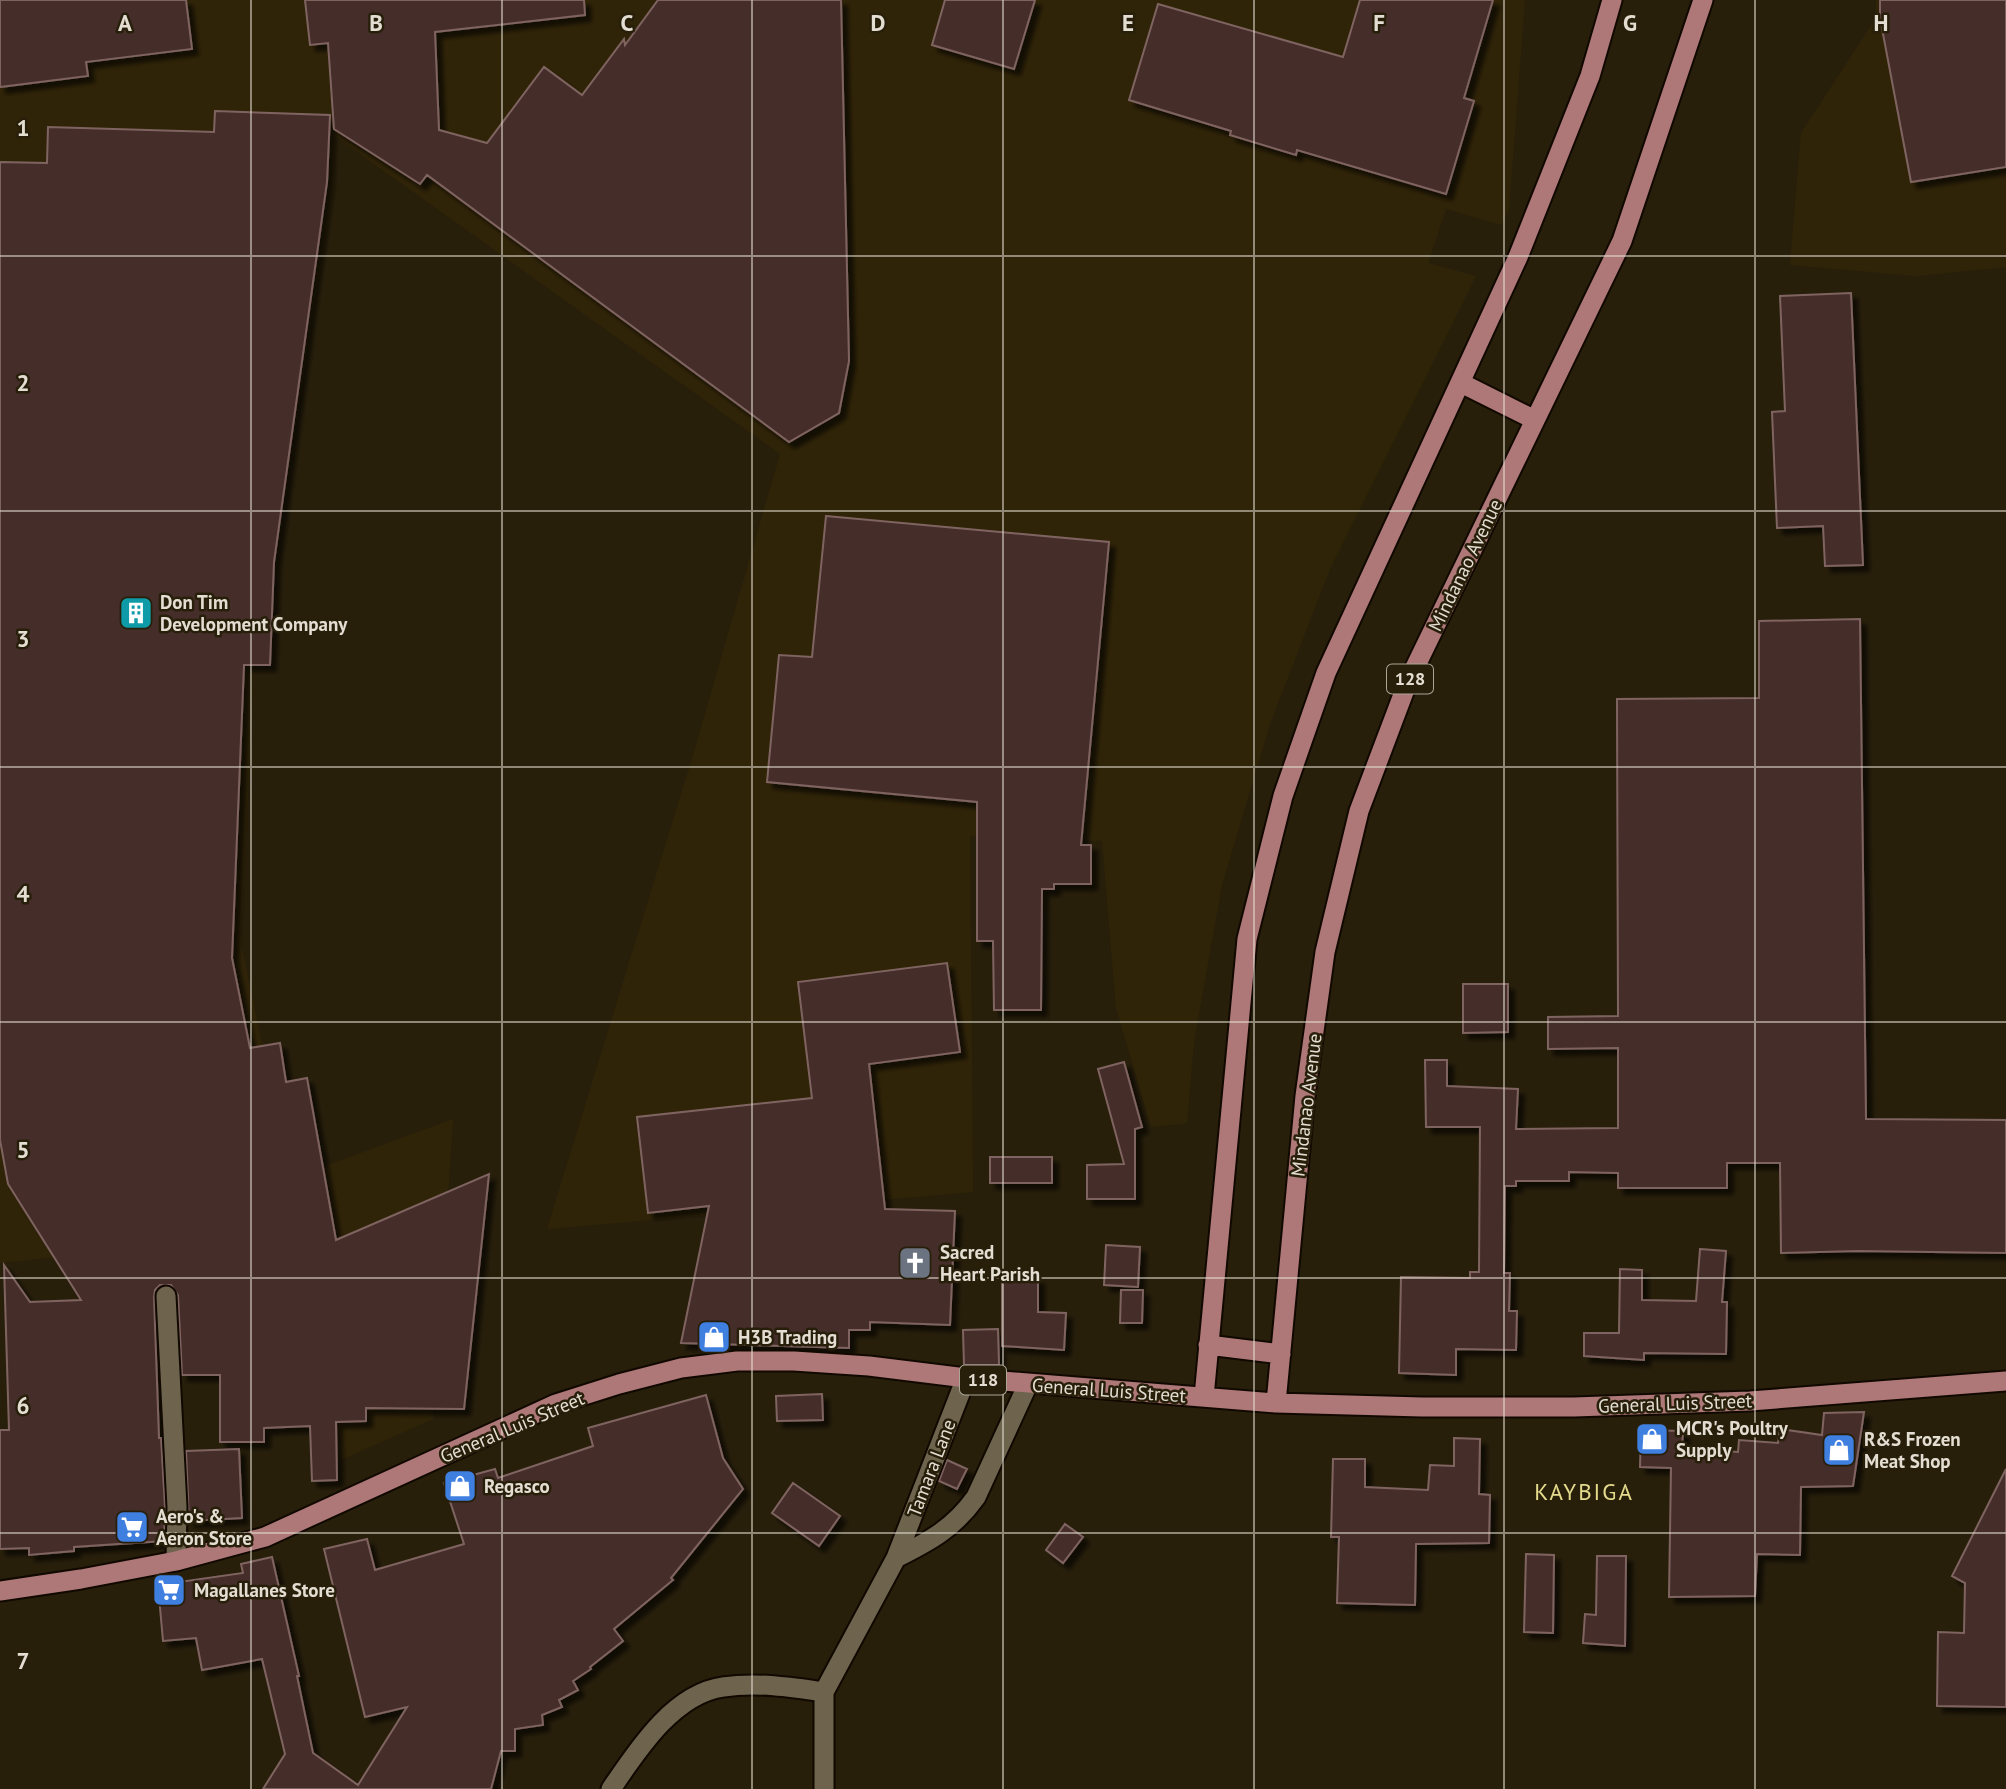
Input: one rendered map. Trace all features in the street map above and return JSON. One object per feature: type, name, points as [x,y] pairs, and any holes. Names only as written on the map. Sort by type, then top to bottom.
[{"type":"main road","points":[[1204,1397],[1247,939],[1283,796],[1326,673],[1518,257],[1590,76],[1612,0]]},
{"type":"main road","name":"Mindanao Avenue","points":[[1276,1403],[1305,1096],[1325,952],[1359,811],[1407,684],[1622,241],[1703,0]]},
{"type":"main road","points":[[1461,383],[1535,421]]},
{"type":"main road","points":[[1208,1345],[1281,1353]]},
{"type":"main road","name":"General Luis Street","points":[[0,1591],[176,1561],[265,1537],[556,1404],[681,1368],[737,1361],[794,1361],[869,1366],[1028,1384],[1276,1403],[1422,1407],[1574,1407],[1750,1401],[2006,1381]]},
{"type":"street","points":[[166,1296],[177,1507],[176,1561]]},
{"type":"street","name":"Tamara Lane","points":[[824,1692],[896,1558],[966,1378]]},
{"type":"street","name":"Tamara Lane","points":[[896,1558],[955,1523],[965,1512],[976,1497],[1028,1384]]},
{"type":"street","points":[[613,1788],[648,1736],[694,1697],[720,1687],[753,1685],[824,1692],[824,1789]]},
{"type":"shaded area","points":[[0,0],[1525,0],[1509,209],[1501,225],[1446,209],[1428,263],[1476,276],[1330,569],[1271,721],[1222,885],[1194,1042],[1187,1123],[1151,1127],[1116,1008],[1102,841],[970,836],[973,1192],[547,1229],[694,752],[780,454],[335,136],[334,187],[273,567],[259,570],[241,943],[290,1179],[453,1119],[433,1419],[321,1469],[317,1417],[215,1240],[0,1263]]},
{"type":"shaded area","points":[[1876,0],[2006,0],[2006,267],[1916,276],[1790,265],[1801,133],[1876,18]]},
{"type":"building","points":[[0,0],[186,0],[192,49],[86,62],[88,76],[0,87]]},
{"type":"building","points":[[305,0],[584,0],[585,15],[435,32],[439,130],[487,143],[544,67],[582,95],[624,39],[625,45],[658,0],[841,0],[849,361],[839,413],[789,442],[427,175],[420,184],[334,129],[328,43],[310,45]]},
{"type":"building","points":[[945,0],[1035,0],[1014,69],[932,45]]},
{"type":"building","points":[[1360,0],[1493,0],[1464,98],[1474,101],[1446,194],[1297,150],[1296,155],[1230,135],[1231,131],[1129,100],[1158,4],[1343,57]]},
{"type":"building","points":[[1880,0],[2006,0],[2006,167],[1911,182],[1880,18]]},
{"type":"building","points":[[215,111],[330,115],[327,182],[274,562],[270,665],[244,665],[232,958],[250,1048],[280,1043],[286,1082],[307,1078],[336,1240],[489,1174],[464,1409],[366,1408],[366,1421],[336,1422],[337,1480],[312,1481],[310,1426],[264,1428],[264,1442],[220,1442],[220,1375],[182,1375],[178,1295],[171,1285],[160,1285],[155,1290],[154,1297],[159,1438],[165,1507],[164,1541],[74,1547],[74,1551],[29,1555],[29,1548],[0,1549],[0,1430],[9,1430],[4,1265],[30,1302],[81,1300],[8,1184],[0,1140],[0,162],[47,163],[48,127],[214,132]]},
{"type":"building","points":[[1851,293],[1863,565],[1825,566],[1823,526],[1777,528],[1772,412],[1785,411],[1780,296]]},
{"type":"building","points":[[826,516],[1109,542],[1081,845],[1091,845],[1091,884],[1054,884],[1054,889],[1042,889],[1041,1010],[994,1010],[993,941],[977,941],[977,802],[767,782],[779,655],[812,657]]},
{"type":"building","points":[[1860,619],[1866,1119],[2006,1120],[2006,1253],[1781,1253],[1780,1163],[1727,1163],[1727,1188],[1618,1188],[1618,1173],[1569,1172],[1569,1181],[1516,1181],[1516,1186],[1505,1186],[1504,1273],[1510,1273],[1509,1311],[1517,1311],[1516,1350],[1456,1349],[1456,1375],[1399,1373],[1401,1277],[1470,1278],[1470,1272],[1479,1272],[1480,1127],[1426,1127],[1425,1060],[1447,1060],[1447,1086],[1518,1089],[1516,1129],[1618,1128],[1618,1048],[1548,1049],[1548,1017],[1618,1016],[1617,699],[1759,698],[1759,621]]},
{"type":"building","points":[[947,963],[960,1052],[869,1064],[885,1209],[955,1211],[950,1325],[870,1322],[870,1330],[849,1330],[849,1348],[681,1343],[709,1206],[648,1213],[637,1117],[812,1098],[798,982]]},
{"type":"building","points":[[1463,984],[1508,984],[1508,1032],[1463,1033]]},
{"type":"building","points":[[1124,1062],[1142,1127],[1135,1129],[1135,1199],[1087,1199],[1087,1165],[1124,1164],[1098,1069]]},
{"type":"building","points":[[990,1157],[1052,1157],[1052,1183],[990,1183]]},
{"type":"building","points":[[1106,1245],[1140,1247],[1138,1287],[1104,1285]]},
{"type":"building","points":[[1700,1249],[1726,1251],[1722,1302],[1727,1302],[1726,1354],[1644,1353],[1644,1360],[1584,1356],[1584,1333],[1619,1333],[1620,1269],[1642,1270],[1642,1300],[1696,1301]]},
{"type":"building","points":[[1002,1278],[1038,1278],[1038,1312],[1066,1313],[1064,1350],[1002,1346]]},
{"type":"building","points":[[1121,1290],[1143,1290],[1142,1323],[1120,1323]]},
{"type":"building","points":[[998,1329],[999,1365],[964,1365],[963,1330]]},
{"type":"building","points":[[822,1394],[823,1420],[777,1421],[776,1396]]},
{"type":"building","points":[[706,1395],[723,1458],[743,1489],[671,1578],[673,1580],[614,1629],[623,1641],[573,1681],[578,1690],[559,1700],[562,1707],[542,1715],[543,1725],[515,1729],[515,1751],[501,1751],[491,1789],[263,1789],[285,1754],[262,1659],[202,1670],[196,1638],[163,1641],[158,1585],[243,1573],[241,1564],[272,1557],[313,1753],[358,1785],[407,1707],[365,1717],[324,1549],[367,1539],[375,1570],[464,1544],[444,1483],[495,1469],[498,1478],[593,1446],[588,1428]]},
{"type":"building","points":[[1864,1412],[1853,1486],[1801,1487],[1800,1555],[1757,1554],[1755,1596],[1669,1597],[1671,1468],[1640,1467],[1641,1430],[1683,1431],[1682,1448],[1738,1452],[1739,1440],[1778,1443],[1780,1429],[1822,1435],[1824,1413]]},
{"type":"building","points":[[1454,1438],[1480,1439],[1479,1494],[1490,1495],[1489,1543],[1416,1544],[1415,1605],[1337,1603],[1339,1537],[1331,1537],[1333,1459],[1365,1459],[1365,1487],[1428,1490],[1430,1465],[1454,1466]]},
{"type":"building","points":[[239,1449],[242,1518],[189,1521],[186,1451]]},
{"type":"building","points":[[947,1460],[967,1469],[957,1489],[939,1481]]},
{"type":"building","points":[[2006,1469],[2006,1707],[1937,1706],[1938,1632],[1964,1633],[1965,1583],[1952,1576]]},
{"type":"building","points":[[793,1483],[840,1516],[819,1546],[772,1513]]},
{"type":"building","points":[[1065,1524],[1083,1537],[1063,1563],[1046,1550]]},
{"type":"building","points":[[1526,1554],[1554,1555],[1553,1633],[1524,1632]]},
{"type":"building","points":[[1597,1556],[1626,1556],[1625,1646],[1583,1643],[1585,1614],[1596,1615]]},
{"type":"place","name":"Don Tim Development Company","points":[[136,613]]},
{"type":"place","name":"Sacred Heart Parish","points":[[915,1263]]},
{"type":"place","name":"H3B Trading","points":[[714,1337]]},
{"type":"place","name":"MCR's Poultry Supply","points":[[1652,1439]]},
{"type":"place","name":"R&S Frozen Meat Shop","points":[[1839,1450]]},
{"type":"place","name":"Regasco","points":[[460,1486]]},
{"type":"place","name":"Aero's & Aeron Store","points":[[132,1527]]},
{"type":"place","name":"Magallanes Store","points":[[169,1590]]},
{"type":"district","name":"KAYBIGA","points":[[1584,1492]]}]
